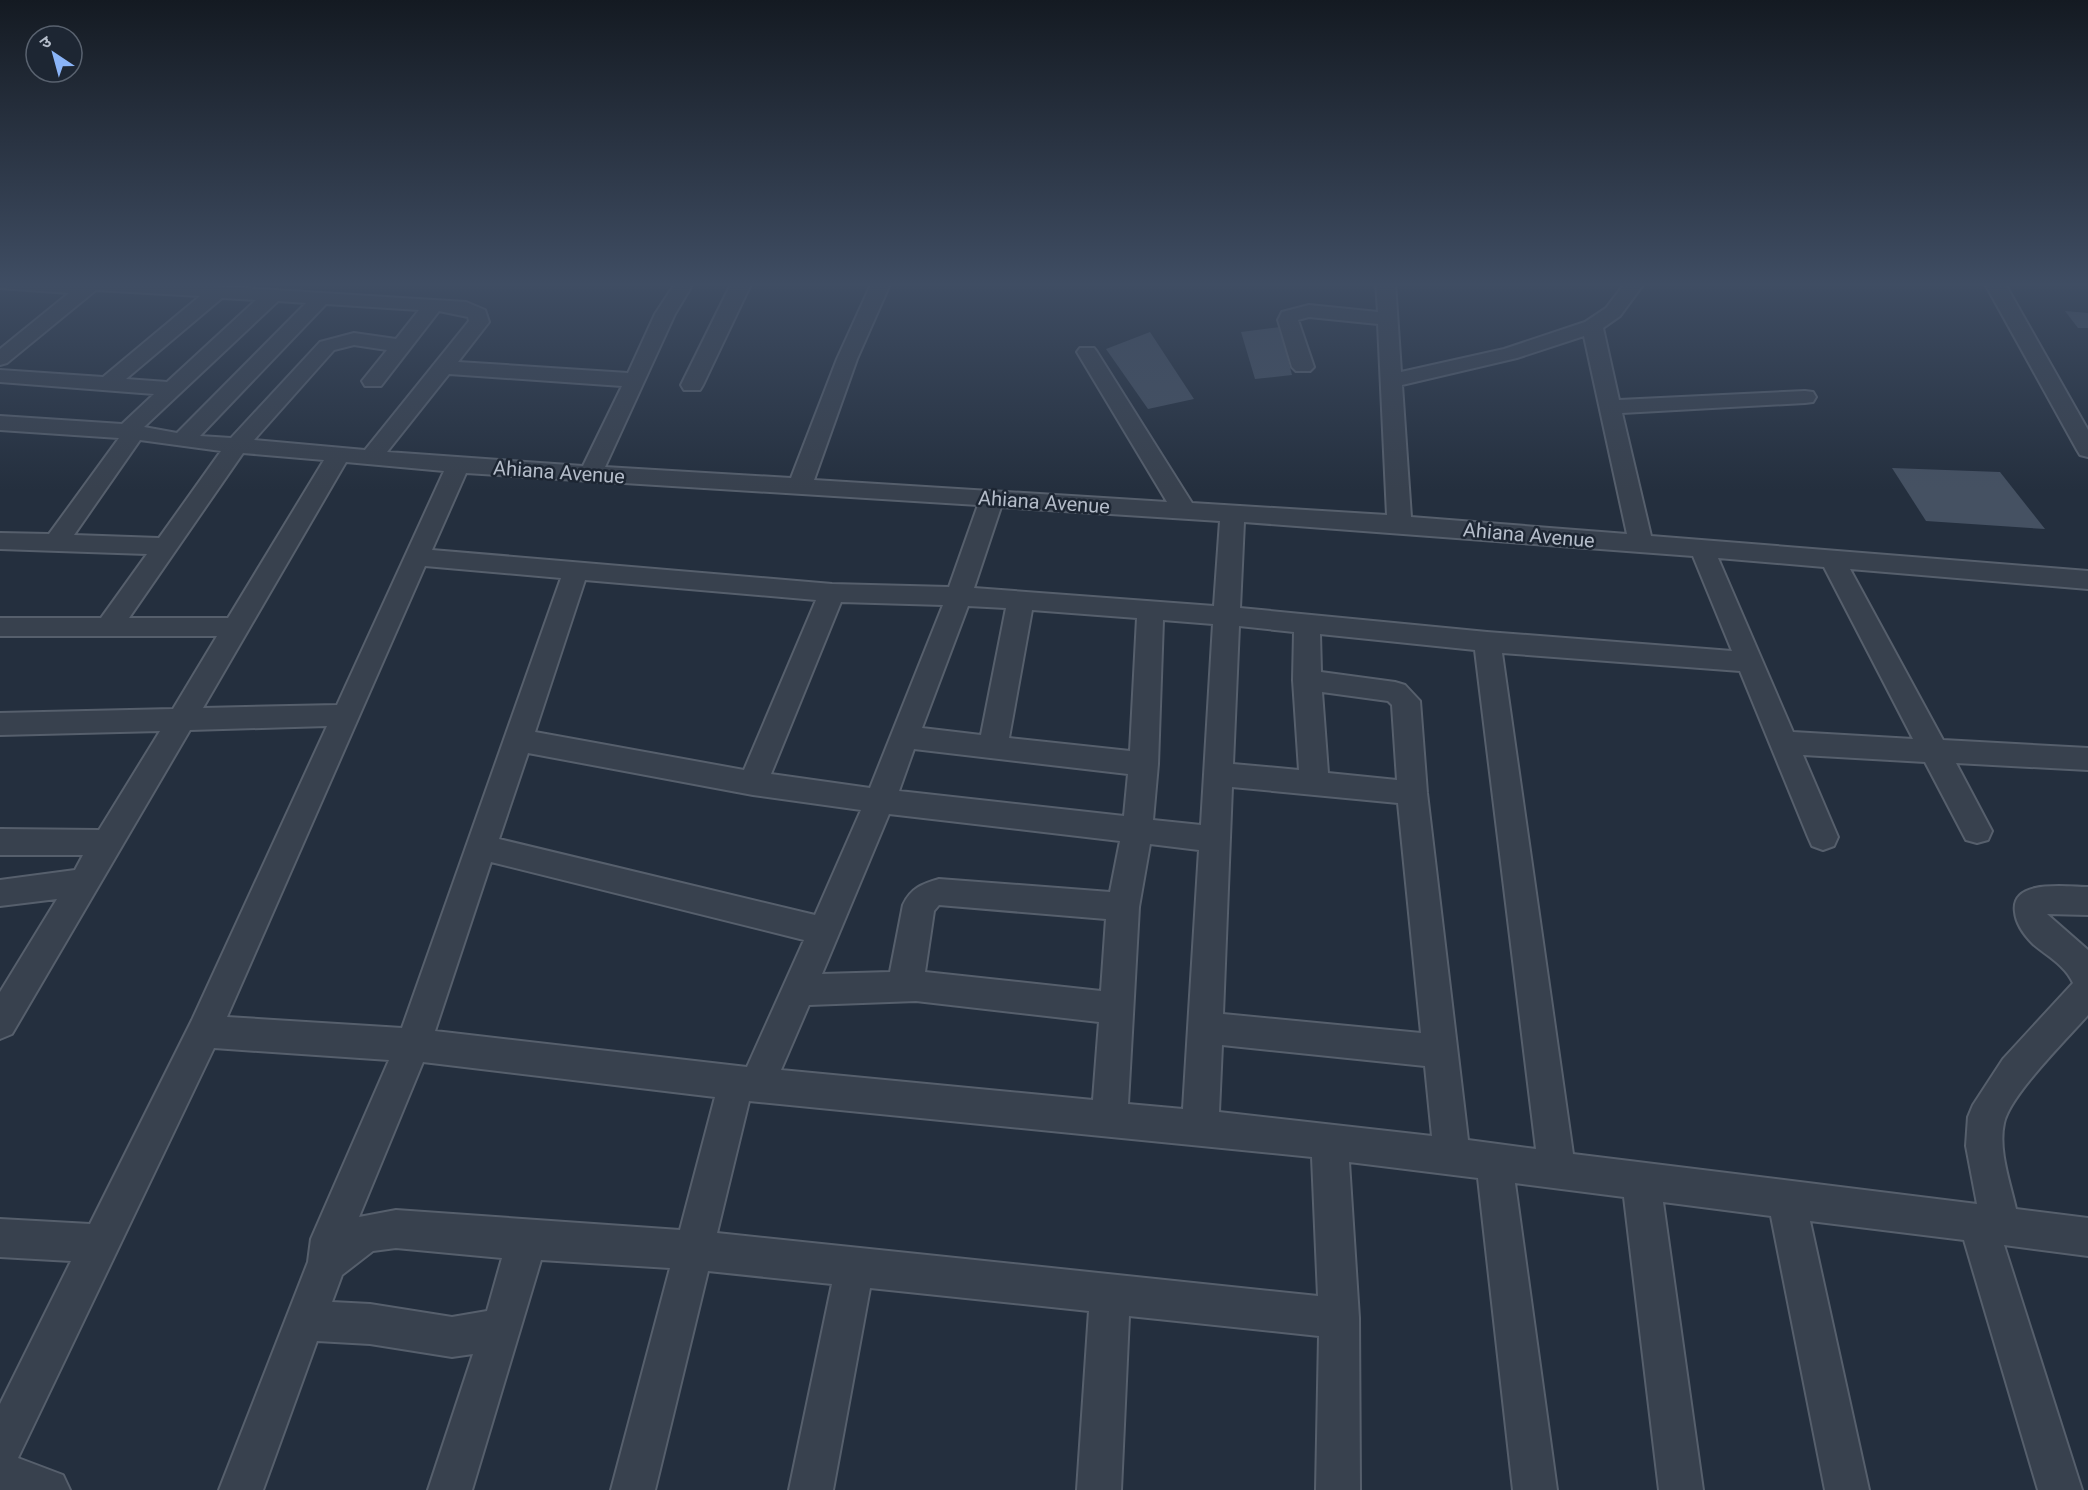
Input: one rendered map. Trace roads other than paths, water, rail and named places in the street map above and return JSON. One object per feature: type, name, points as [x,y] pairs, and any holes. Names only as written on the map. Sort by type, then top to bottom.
[{"type":"street","points":[[109,384],[147,352]]},
{"type":"street","points":[[56,542],[134,432],[133,425],[212,352]]},
{"type":"street","points":[[182,441],[271,352]]},
{"type":"street","points":[[108,629],[237,446],[322,352]]},
{"type":"street","points":[[373,381],[397,352]]},
{"type":"street","points":[[371,457],[455,352]]},
{"type":"street","points":[[589,473],[600,458],[647,352]]},
{"type":"street","points":[[692,385],[708,352]]},
{"type":"street","points":[[799,488],[850,352]]},
{"type":"street","points":[[1087,352],[1185,511]]},
{"type":"street","points":[[1298,352],[1303,367]]},
{"type":"street","points":[[1390,352],[1400,524]]},
{"type":"street","points":[[1391,381],[1517,352]]},
{"type":"street","points":[[1598,352],[1641,544]]},
{"type":"street","points":[[2033,352],[2088,450]]},
{"type":"street","points":[[442,368],[634,380]]},
{"type":"street","points":[[0,376],[172,389]]},
{"type":"street","points":[[1610,407],[1805,397]]},
{"type":"street","name":"Ahiana Avenue","points":[[0,423],[134,432],[182,441],[458,465],[1400,524],[2088,580]]},
{"type":"street","points":[[0,1023],[339,454]]},
{"type":"street","points":[[0,1449],[204,1031],[458,465]]},
{"type":"street","points":[[633,1490],[693,1250],[746,1084],[798,990],[880,801],[959,596],[992,499]]},
{"type":"street","points":[[1200,1128],[1229,616],[1232,514]]},
{"type":"street","points":[[0,541],[166,546]]},
{"type":"street","points":[[1702,549],[1823,837]]},
{"type":"street","points":[[417,557],[832,593],[959,596],[1229,616],[1487,642],[1748,662]]},
{"type":"street","points":[[1832,560],[1977,831]]},
{"type":"street","points":[[241,1490],[327,1263],[330,1239],[413,1045],[576,571]]},
{"type":"street","points":[[753,783],[832,593]]},
{"type":"street","points":[[993,747],[1020,600]]},
{"type":"street","points":[[1107,1119],[1112,1097],[1123,907],[1137,830],[1144,764],[1150,610]]},
{"type":"street","points":[[1306,624],[1307,680],[1314,783]]},
{"type":"street","points":[[0,627],[108,629],[236,627]]},
{"type":"street","points":[[1487,642],[1557,1170]]},
{"type":"street","points":[[1307,680],[1395,692],[1404,697],[1406,701],[1412,793],[1452,1156]]},
{"type":"street","points":[[0,724],[346,715]]},
{"type":"street","points":[[904,737],[1144,764]]},
{"type":"street","points":[[518,740],[753,783],[880,801],[1215,838]]},
{"type":"street","points":[[1783,743],[2088,759]]},
{"type":"street","points":[[1219,774],[1412,793]]},
{"type":"street","points":[[0,842],[107,843]]},
{"type":"street","points":[[481,847],[824,931]]},
{"type":"street","points":[[0,893],[84,882]]},
{"type":"street","points":[[916,986],[906,974],[919,905],[929,895],[939,892],[1123,907]]},
{"type":"street","points":[[2088,901],[2038,900],[2030,905],[2029,913],[2035,924],[2076,958],[2086,970],[2088,980]]},
{"type":"street","points":[[798,990],[916,986],[1117,1008]]},
{"type":"street","points":[[2060,1490],[1989,1224],[1984,1146],[1986,1118],[2015,1071],[2084,995],[2088,986]]},
{"type":"street","points":[[1206,1028],[1441,1052]]},
{"type":"street","points":[[204,1031],[413,1045],[746,1084],[1329,1141],[2088,1237]]},
{"type":"street","points":[[1329,1141],[1339,1318],[1338,1490]]},
{"type":"street","points":[[1494,1161],[1535,1490]]},
{"type":"street","points":[[1641,1180],[1681,1490]]},
{"type":"street","points":[[1786,1198],[1847,1490]]},
{"type":"street","points":[[327,1263],[365,1233],[396,1229],[521,1240],[693,1250],[1339,1318]]},
{"type":"street","points":[[0,1238],[100,1244]]},
{"type":"street","points":[[450,1490],[522,1263],[521,1240]]},
{"type":"street","points":[[811,1490],[855,1267]]},
{"type":"street","points":[[1099,1490],[1110,1294]]},
{"type":"street","points":[[305,1320],[370,1324],[452,1337],[502,1329]]},
{"type":"street","points":[[0,1474],[48,1490]]}]
